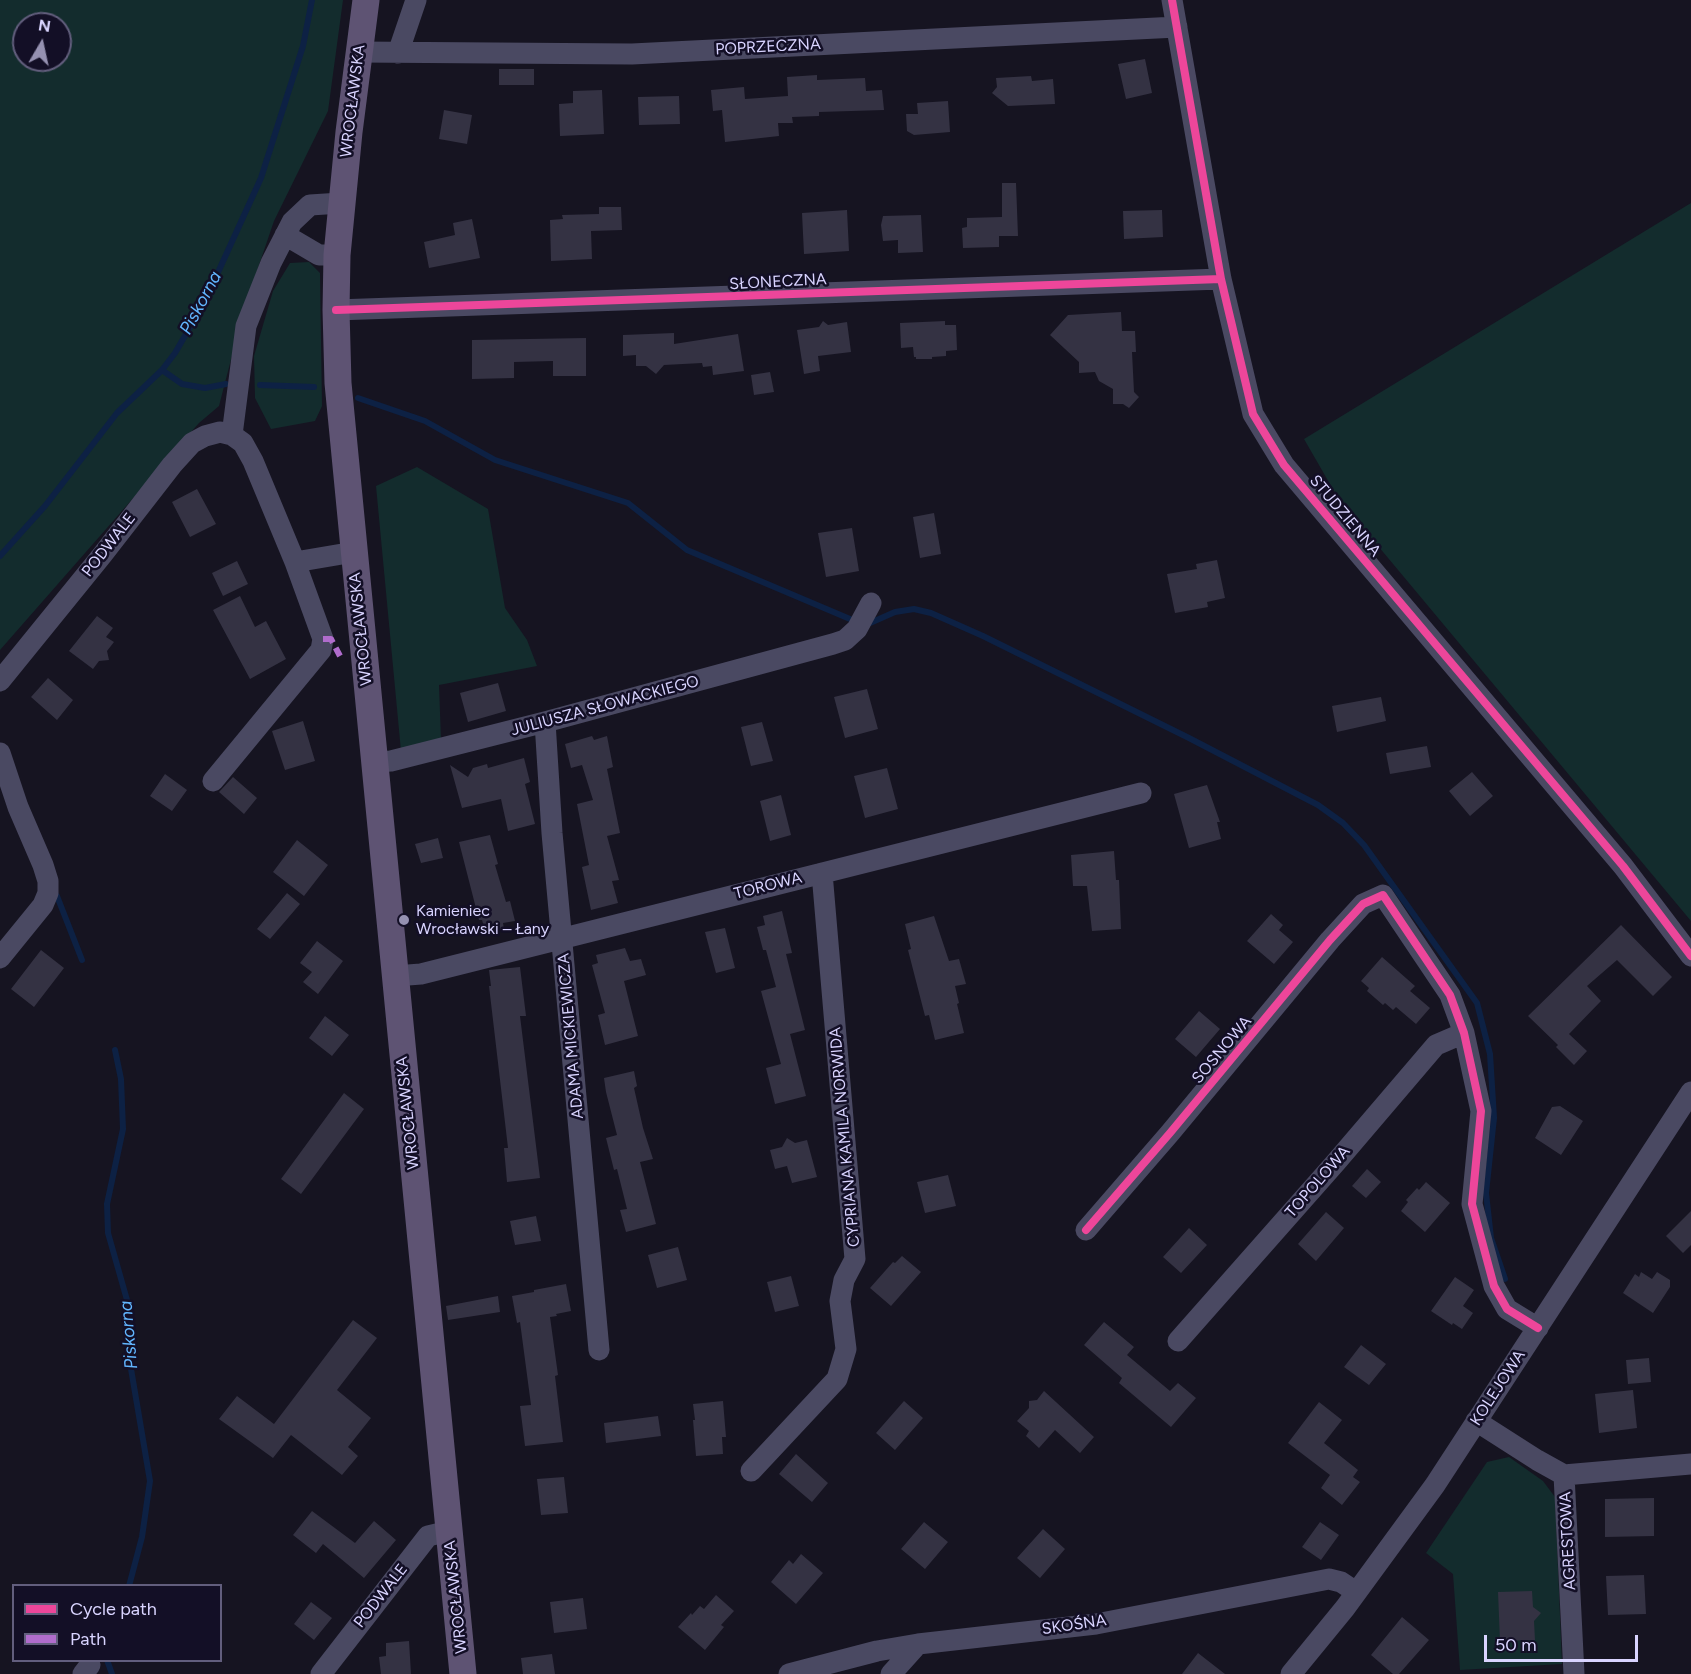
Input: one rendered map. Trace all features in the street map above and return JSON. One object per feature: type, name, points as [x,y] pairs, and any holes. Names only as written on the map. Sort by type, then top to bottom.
[{"type":"main road","name":"WROCŁAWSKA","points":[[366,0],[358,52],[337,255],[338,383],[463,1674]]},
{"type":"street","points":[[398,53],[416,0]]},
{"type":"street","name":"STUDZIENNA","points":[[1172,0],[1221,279],[1253,414],[1284,465],[1623,866],[1691,956]]},
{"type":"street","name":"POPRZECZNA","points":[[358,52],[632,54],[1177,27]]},
{"type":"street","points":[[213,781],[321,650],[323,639],[295,562],[253,461],[243,443],[232,435],[246,326],[271,263],[292,222],[310,205],[341,203]]},
{"type":"street","points":[[285,235],[319,255],[337,255]]},
{"type":"street","name":"SŁONECZNA","points":[[336,310],[1221,279]]},
{"type":"street","name":"PODWALE","points":[[0,681],[192,443],[220,432],[232,435]]},
{"type":"street","name":"WROCŁAWSKA","points":[[295,562],[354,552]]},
{"type":"street","name":"JULIUSZA SŁOWACKIEGO","points":[[375,762],[391,761],[545,722],[833,644],[845,640],[857,629],[871,603]]},
{"type":"street","name":"ADAMA MICKIEWICZA","points":[[545,722],[552,833],[599,1350]]},
{"type":"street","points":[[0,753],[18,807],[48,881],[48,893],[43,905],[0,958]]},
{"type":"street","name":"TOROWA","points":[[395,976],[421,974],[1141,793]]},
{"type":"street","name":"CYPRIANA KAMILA NORWIDA","points":[[752,1471],[837,1379],[846,1348],[840,1301],[844,1281],[855,1259],[822,873]]},
{"type":"street","name":"SOSNOWA","points":[[1086,1230],[1363,904],[1383,895],[1450,995],[1464,1033]]},
{"type":"street","points":[[1464,1033],[1481,1111],[1472,1204],[1494,1286],[1507,1309],[1538,1328]]},
{"type":"street","name":"TOPOLOWA","points":[[1178,1341],[1337,1161],[1436,1044],[1464,1033]]},
{"type":"street","name":"KOLEJOWA","points":[[1291,1674],[1356,1592],[1435,1485],[1691,1092]]},
{"type":"street","name":"AGRESTOWA","points":[[1476,1421],[1537,1460],[1564,1474],[1574,1674]]},
{"type":"street","points":[[1564,1474],[1691,1464]]},
{"type":"street","name":"PODWALE","points":[[321,1674],[428,1536],[449,1531]]},
{"type":"street","name":"SKOŚNA","points":[[789,1674],[877,1651],[918,1644],[1096,1624],[1329,1579],[1341,1582],[1356,1592]]},
{"type":"street","points":[[891,1674],[918,1644]]},
{"type":"green space","points":[[0,0],[343,0],[328,111],[274,221],[244,309],[219,406],[199,423],[0,650]]},
{"type":"green space","points":[[1691,203],[1691,921],[1338,498],[1304,439]]},
{"type":"green space","points":[[309,262],[320,273],[322,406],[315,421],[271,429],[255,398],[254,356],[273,291],[290,263]]},
{"type":"green space","points":[[417,467],[488,509],[505,608],[527,640],[537,666],[439,685],[441,740],[401,751],[376,486]]},
{"type":"green space","points":[[1509,1457],[1543,1481],[1555,1497],[1562,1664],[1460,1670],[1453,1574],[1426,1553],[1487,1462]]},
{"type":"building","points":[[1145,59],[1152,93],[1126,99],[1118,64]]},
{"type":"building","points":[[499,69],[534,69],[534,85],[499,85]]},
{"type":"building","points":[[817,75],[817,80],[865,78],[866,91],[882,90],[884,110],[819,112],[819,116],[792,117],[793,123],[778,123],[779,136],[725,142],[722,110],[713,111],[711,90],[744,87],[745,99],[788,96],[787,77]]},
{"type":"building","points":[[1031,76],[1032,81],[1053,79],[1055,104],[1008,106],[992,93],[997,87],[996,78]]},
{"type":"building","points":[[602,90],[604,134],[560,136],[559,104],[573,103],[573,91]]},
{"type":"building","points":[[679,96],[680,124],[639,125],[638,97]]},
{"type":"building","points":[[948,101],[950,132],[914,135],[907,131],[906,114],[918,114],[917,103]]},
{"type":"building","points":[[444,110],[472,115],[467,144],[439,139]]},
{"type":"building","points":[[1002,183],[1016,183],[1018,236],[999,236],[999,247],[963,248],[962,228],[967,227],[967,218],[1002,217]]},
{"type":"building","points":[[599,207],[621,207],[622,230],[591,231],[592,259],[551,261],[550,220],[563,219],[562,215],[599,214]]},
{"type":"building","points":[[847,210],[849,251],[804,254],[802,213]]},
{"type":"building","points":[[1162,210],[1163,237],[1124,239],[1123,211]]},
{"type":"building","points":[[921,215],[923,252],[898,253],[898,240],[883,241],[881,225],[883,216]]},
{"type":"building","points":[[472,219],[480,258],[429,268],[424,242],[455,235],[453,223]]},
{"type":"building","points":[[1121,312],[1122,331],[1135,331],[1136,352],[1132,352],[1134,392],[1139,397],[1129,408],[1123,404],[1113,404],[1113,389],[1099,381],[1095,372],[1079,373],[1079,362],[1050,335],[1068,315]]},
{"type":"building","points":[[823,321],[828,325],[847,322],[851,352],[818,356],[820,371],[804,374],[797,330],[819,327]]},
{"type":"building","points":[[945,321],[945,325],[956,325],[957,350],[946,351],[946,356],[916,359],[913,347],[901,348],[900,323]]},
{"type":"building","points":[[674,333],[674,344],[738,334],[744,371],[713,375],[712,366],[703,367],[702,363],[664,365],[656,374],[646,366],[636,366],[636,355],[623,356],[623,335]]},
{"type":"building","points":[[586,338],[586,376],[553,376],[553,361],[514,362],[514,378],[472,379],[472,340]]},
{"type":"building","points":[[770,372],[774,392],[754,395],[751,375]]},
{"type":"building","points":[[197,489],[216,524],[190,537],[172,502]]},
{"type":"building","points":[[934,513],[941,554],[920,558],[913,517]]},
{"type":"building","points":[[852,528],[859,571],[826,577],[818,533]]},
{"type":"building","points":[[1217,560],[1225,598],[1207,602],[1208,607],[1175,613],[1167,574],[1197,569],[1196,564]]},
{"type":"building","points":[[237,561],[248,584],[223,596],[212,573]]},
{"type":"building","points":[[240,596],[255,627],[266,621],[286,659],[250,679],[213,610]]},
{"type":"building","points":[[97,616],[113,628],[106,637],[114,642],[107,651],[109,660],[99,661],[93,669],[69,651]]},
{"type":"building","points":[[48,678],[73,700],[57,720],[31,697]]},
{"type":"building","points":[[498,683],[506,711],[468,722],[460,693]]},
{"type":"building","points":[[867,689],[878,729],[845,738],[834,697]]},
{"type":"building","points":[[1381,697],[1386,721],[1337,732],[1332,706]]},
{"type":"building","points":[[303,721],[315,761],[285,770],[272,731]]},
{"type":"building","points":[[762,722],[773,761],[751,766],[741,727]]},
{"type":"building","points":[[592,736],[594,740],[607,736],[613,767],[607,769],[620,833],[607,836],[619,880],[612,881],[618,903],[591,910],[582,867],[589,865],[577,804],[593,800],[582,765],[571,768],[565,744]]},
{"type":"building","points":[[1427,746],[1431,767],[1390,774],[1386,753]]},
{"type":"building","points":[[524,758],[530,782],[525,784],[535,824],[508,831],[501,799],[462,808],[450,765],[468,777],[473,768],[487,764],[488,768]]},
{"type":"building","points":[[887,768],[898,809],[865,818],[854,776]]},
{"type":"building","points":[[1472,772],[1493,796],[1470,816],[1449,791]]},
{"type":"building","points":[[165,774],[187,790],[172,811],[150,796]]},
{"type":"building","points":[[233,777],[257,798],[244,814],[219,792]]},
{"type":"building","points":[[1207,785],[1220,822],[1217,822],[1221,839],[1189,848],[1174,794]]},
{"type":"building","points":[[781,795],[791,835],[770,841],[760,801]]},
{"type":"building","points":[[490,835],[498,864],[495,865],[506,902],[510,901],[515,921],[503,923],[504,929],[486,934],[482,920],[479,920],[459,842]]},
{"type":"building","points":[[438,838],[443,858],[421,863],[415,844]]},
{"type":"building","points":[[297,840],[328,865],[304,896],[273,872]]},
{"type":"building","points":[[1114,851],[1116,880],[1119,880],[1121,929],[1092,931],[1087,886],[1073,886],[1071,855]]},
{"type":"building","points":[[287,893],[300,904],[270,939],[257,929]]},
{"type":"building","points":[[782,911],[792,953],[786,954],[805,1030],[790,1034],[806,1096],[775,1104],[766,1068],[781,1064],[761,991],[776,987],[757,927],[765,925],[763,916]]},
{"type":"building","points":[[1271,914],[1283,925],[1279,930],[1293,942],[1274,964],[1247,941]]},
{"type":"building","points":[[934,916],[949,961],[959,959],[966,984],[955,986],[964,1033],[935,1040],[929,1015],[925,1016],[908,950],[911,949],[905,924]]},
{"type":"building","points":[[1621,925],[1672,977],[1653,996],[1617,960],[1587,986],[1601,1001],[1569,1034],[1587,1051],[1574,1065],[1556,1047],[1558,1045],[1528,1016]]},
{"type":"building","points":[[725,928],[735,968],[716,973],[705,932]]},
{"type":"building","points":[[317,941],[343,961],[318,994],[303,982],[312,972],[300,963]]},
{"type":"building","points":[[625,948],[630,961],[641,959],[646,975],[624,981],[638,1036],[605,1045],[598,1015],[605,1013],[592,965],[598,963],[596,955]]},
{"type":"building","points":[[41,950],[64,968],[34,1007],[11,989]]},
{"type":"building","points":[[1382,957],[1415,986],[1410,991],[1430,1008],[1416,1024],[1396,1007],[1393,1010],[1385,1003],[1383,1005],[1367,991],[1369,988],[1361,981]]},
{"type":"building","points":[[520,967],[526,1016],[520,1016],[540,1178],[507,1182],[504,1148],[508,1148],[489,970]]},
{"type":"building","points":[[1199,1011],[1220,1029],[1196,1057],[1175,1039]]},
{"type":"building","points":[[325,1016],[349,1035],[332,1056],[309,1038]]},
{"type":"building","points":[[634,1071],[637,1086],[634,1088],[653,1159],[640,1162],[656,1224],[626,1232],[620,1210],[627,1209],[606,1138],[617,1135],[604,1078]]},
{"type":"building","points":[[344,1093],[364,1109],[301,1194],[281,1179]]},
{"type":"building","points":[[1560,1106],[1583,1121],[1561,1155],[1535,1138],[1552,1107]]},
{"type":"building","points":[[787,1138],[795,1143],[807,1140],[817,1177],[792,1183],[787,1166],[775,1169],[770,1150],[782,1147]]},
{"type":"building","points":[[1367,1169],[1381,1182],[1366,1198],[1352,1186]]},
{"type":"building","points":[[948,1175],[956,1206],[925,1213],[917,1182]]},
{"type":"building","points":[[1426,1182],[1450,1203],[1425,1232],[1401,1211],[1408,1202],[1406,1200]]},
{"type":"building","points":[[1691,1211],[1691,1245],[1683,1253],[1666,1236]]},
{"type":"building","points":[[1326,1212],[1344,1228],[1316,1261],[1298,1244]]},
{"type":"building","points":[[536,1216],[541,1241],[515,1245],[510,1221]]},
{"type":"building","points":[[1189,1228],[1207,1245],[1181,1273],[1163,1257]]},
{"type":"building","points":[[678,1247],[687,1280],[657,1288],[648,1255]]},
{"type":"building","points":[[902,1256],[921,1272],[891,1306],[870,1288],[893,1262],[895,1263]]},
{"type":"building","points":[[1641,1272],[1652,1279],[1657,1272],[1670,1280],[1670,1287],[1653,1313],[1623,1293],[1635,1274],[1639,1277]]},
{"type":"building","points":[[791,1276],[799,1306],[775,1312],[767,1282]]},
{"type":"building","points":[[1455,1277],[1474,1290],[1463,1306],[1473,1313],[1462,1329],[1431,1311]]},
{"type":"building","points":[[566,1284],[571,1311],[550,1317],[558,1375],[555,1376],[563,1442],[525,1446],[520,1406],[531,1405],[520,1322],[517,1323],[512,1296]]},
{"type":"building","points":[[498,1296],[500,1312],[448,1320],[446,1306]]},
{"type":"building","points":[[353,1320],[377,1338],[337,1390],[371,1418],[348,1447],[358,1456],[342,1475],[291,1435],[273,1458],[219,1419],[237,1396],[274,1424]]},
{"type":"building","points":[[1104,1322],[1134,1347],[1127,1355],[1170,1391],[1178,1383],[1196,1398],[1171,1427],[1119,1383],[1122,1378],[1084,1345]]},
{"type":"building","points":[[1361,1345],[1386,1364],[1369,1385],[1344,1367]]},
{"type":"building","points":[[1649,1358],[1651,1382],[1628,1384],[1626,1360]]},
{"type":"building","points":[[1633,1390],[1637,1428],[1599,1433],[1595,1394]]},
{"type":"building","points":[[1044,1391],[1094,1437],[1080,1453],[1055,1430],[1039,1448],[1026,1436],[1029,1431],[1017,1421],[1029,1408],[1029,1401],[1037,1400]]},
{"type":"building","points":[[723,1401],[726,1437],[722,1437],[723,1454],[696,1456],[693,1404]]},
{"type":"building","points":[[904,1401],[923,1418],[895,1450],[876,1433]]},
{"type":"building","points":[[1319,1402],[1342,1420],[1324,1443],[1358,1470],[1353,1477],[1360,1482],[1342,1505],[1321,1488],[1330,1475],[1288,1443]]},
{"type":"building","points":[[658,1416],[661,1436],[606,1443],[604,1423]]},
{"type":"building","points":[[796,1454],[828,1483],[812,1502],[779,1474]]},
{"type":"building","points":[[564,1477],[568,1513],[541,1515],[537,1479]]},
{"type":"building","points":[[1654,1498],[1654,1536],[1605,1537],[1605,1499]]},
{"type":"building","points":[[312,1511],[355,1543],[374,1521],[396,1540],[364,1578],[323,1544],[316,1553],[293,1535]]},
{"type":"building","points":[[924,1522],[948,1542],[925,1569],[901,1549]]},
{"type":"building","points":[[1320,1522],[1339,1535],[1321,1560],[1302,1547]]},
{"type":"building","points":[[1043,1529],[1065,1549],[1040,1578],[1017,1558]]},
{"type":"building","points":[[801,1554],[823,1573],[796,1604],[771,1582],[789,1560],[793,1564]]},
{"type":"building","points":[[1644,1575],[1646,1614],[1608,1615],[1606,1576]]},
{"type":"building","points":[[1532,1591],[1533,1607],[1541,1613],[1534,1621],[1535,1640],[1500,1641],[1498,1592]]},
{"type":"building","points":[[716,1595],[734,1611],[721,1625],[724,1627],[705,1650],[678,1627],[700,1606],[704,1609]]},
{"type":"building","points":[[583,1598],[587,1629],[554,1633],[550,1602]]},
{"type":"building","points":[[311,1602],[332,1618],[314,1640],[294,1624]]},
{"type":"building","points":[[1402,1617],[1429,1640],[1399,1674],[1393,1674],[1371,1655]]},
{"type":"building","points":[[409,1641],[411,1674],[381,1674],[379,1657],[386,1656],[386,1643]]},
{"type":"building","points":[[1198,1653],[1225,1674],[1182,1674]]},
{"type":"building","points":[[552,1654],[555,1674],[523,1674],[521,1658]]},
{"type":"waterway","name":"Piskorna","points":[[0,556],[45,506],[117,413],[162,370],[175,353],[204,303],[261,178],[303,46],[312,0]]},
{"type":"waterway","points":[[162,370],[182,384],[205,388],[226,384]]},
{"type":"waterway","points":[[260,385],[314,387]]},
{"type":"waterway","points":[[358,398],[425,421],[495,460],[628,503],[687,550],[850,619]]},
{"type":"waterway","points":[[870,623],[895,612],[914,609],[931,613],[983,636],[1189,738],[1318,805],[1343,823],[1364,845],[1477,1003],[1490,1054],[1494,1118],[1486,1193],[1491,1238],[1505,1279]]},
{"type":"waterway","name":"Piskorna","points":[[57,896],[82,960]]},
{"type":"waterway","name":"Piskorna","points":[[115,1050],[121,1079],[123,1129],[107,1204],[108,1233],[129,1307],[129,1357],[150,1481],[142,1537],[130,1584]]},
{"type":"waterway","name":"Piskorna","points":[[108,1662],[112,1674]]},
{"type":"marked path","points":[[323,639],[331,639],[340,656]]},
{"type":"cycle path","points":[[1172,0],[1221,279],[1253,414],[1284,465],[1623,866],[1691,956]]},
{"type":"cycle path","points":[[336,310],[1221,279]]},
{"type":"cycle path","points":[[1086,1230],[1170,1133],[1330,940],[1363,904],[1383,895],[1450,995],[1464,1033],[1481,1111],[1472,1204],[1494,1286],[1507,1309],[1538,1328]]},
{"type":"place","name":"Kamieniec Wrocławski – Łany","points":[[404,920]]}]
